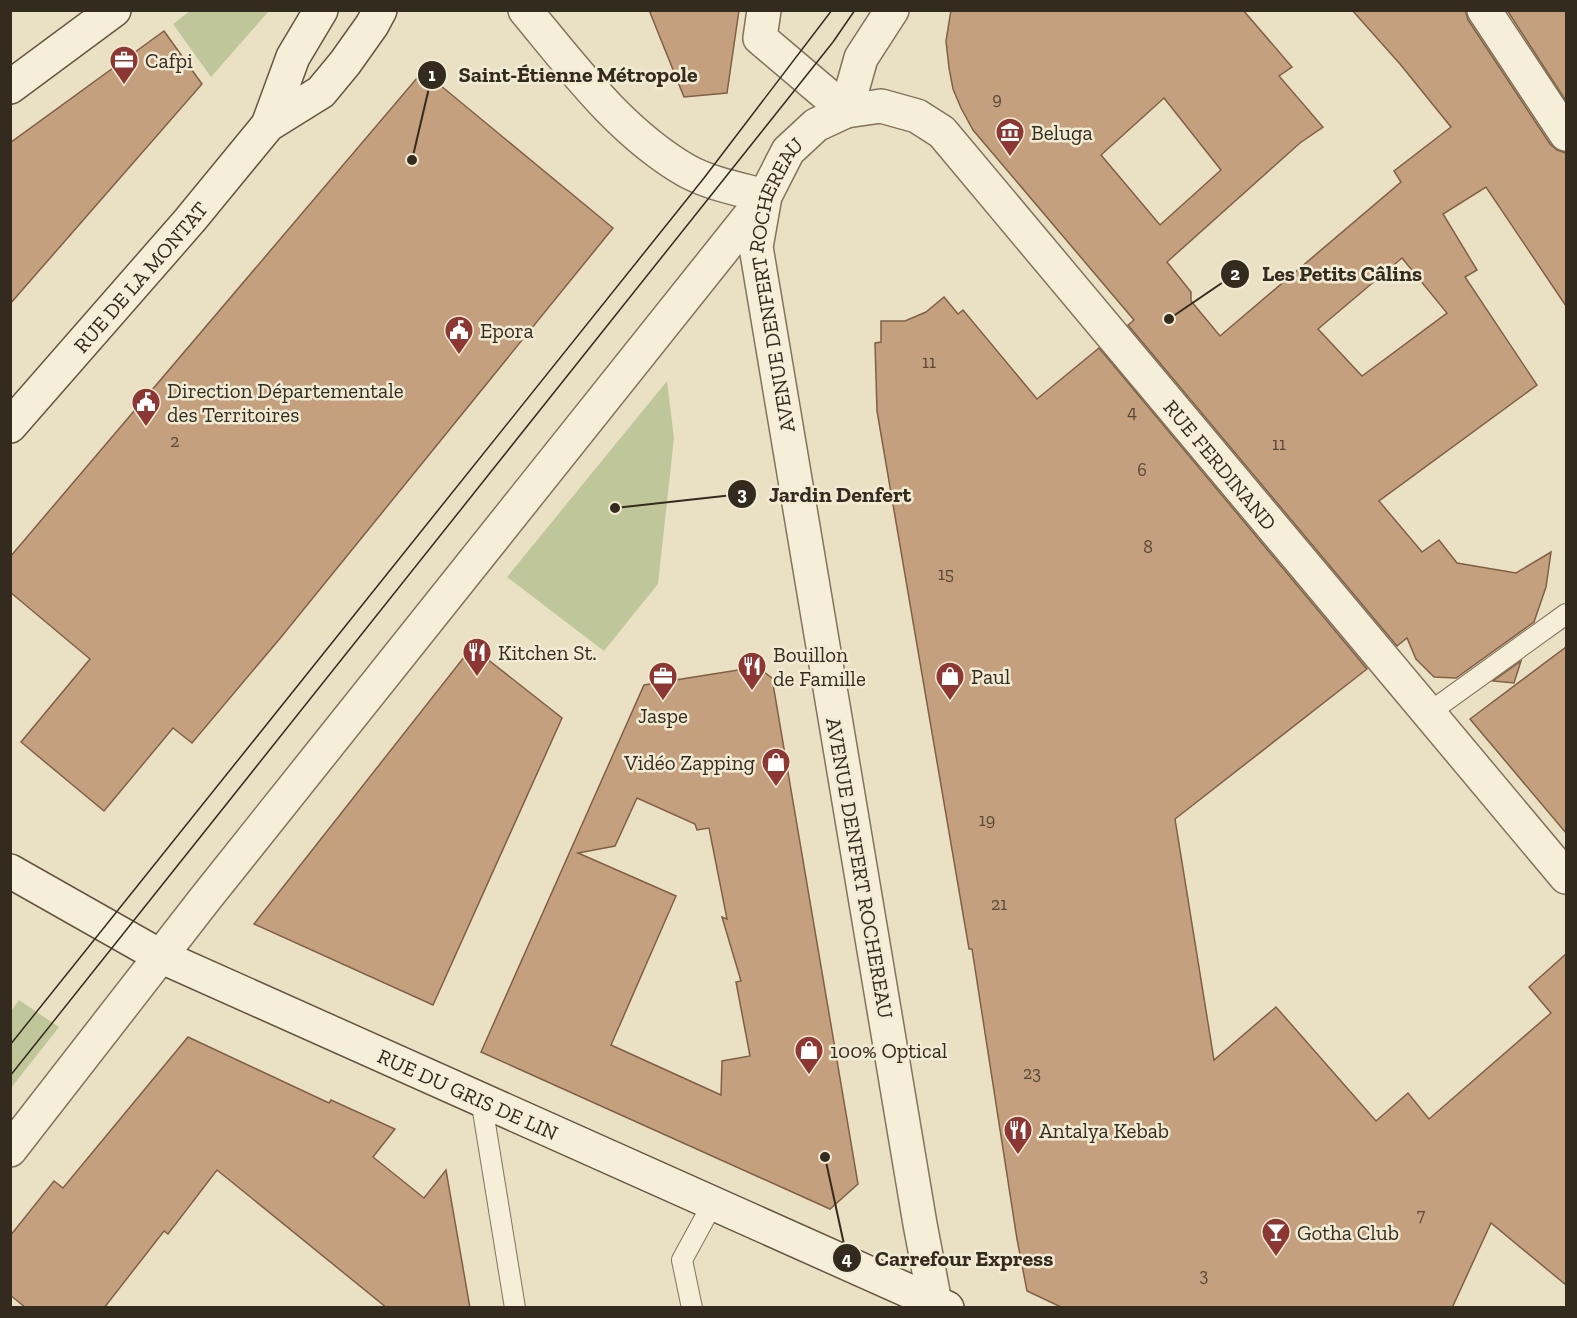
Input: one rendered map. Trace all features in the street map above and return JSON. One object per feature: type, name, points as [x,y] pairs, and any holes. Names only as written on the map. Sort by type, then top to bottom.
[{"type":"street","points":[[10,87],[114,10]]},
{"type":"street","name":"RUE DE LA MONTAT","points":[[268,125],[292,57],[321,10]]},
{"type":"street","name":"RUE DE LA MONTAT","points":[[10,426],[190,220],[268,125],[321,92],[345,63],[380,10]]},
{"type":"street","points":[[10,1150],[469,565],[765,196],[721,184],[687,171],[646,142],[619,118],[585,82],[525,10]]},
{"type":"street","points":[[764,10],[760,38],[846,111],[861,58],[892,10]]},
{"type":"street","points":[[1484,10],[1566,134]]},
{"type":"street","name":"RUE FERDINAND","points":[[846,111],[881,106],[917,116],[942,132],[1566,877]]},
{"type":"street","name":"AVENUE DENFERT ROCHEREAU","points":[[846,111],[816,125],[788,151],[765,196],[756,247],[918,1212],[939,1306]]},
{"type":"street","name":"RUE DU GRIS DE LIN","points":[[10,871],[160,956],[939,1306]]},
{"type":"lane","points":[[1430,712],[1566,614]]},
{"type":"lane","points":[[481,1100],[515,1308]]},
{"type":"lane","points":[[692,1308],[682,1260],[713,1203]]},
{"type":"green space","points":[[190,11],[269,11],[211,77],[173,24]]},
{"type":"green space","points":[[667,381],[674,438],[658,584],[604,651],[507,577]]},
{"type":"green space","points":[[19,1000],[59,1027],[11,1088],[11,1011]]},
{"type":"building","points":[[649,10],[739,10],[727,93],[684,97]]},
{"type":"building","points":[[951,10],[1243,10],[1292,67],[1279,76],[1323,127],[1300,143],[1167,262],[1191,292],[1191,301],[1220,336],[1401,182],[1394,171],[1451,127],[1352,10],[1465,10],[1468,20],[1550,144],[1566,153],[1566,306],[1486,187],[1443,214],[1477,270],[1465,277],[1537,385],[1379,501],[1422,552],[1439,540],[1457,563],[1516,573],[1551,552],[1546,587],[1534,622],[1456,678],[1434,677],[1416,659],[1407,638],[1397,646],[1128,325],[1134,320],[973,130],[953,89],[946,41]],"holes":[[[1164,98],[1221,170],[1160,225],[1101,155]],[[1402,258],[1447,313],[1362,376],[1318,329]]]},
{"type":"building","points":[[1507,10],[1566,10],[1566,101]]},
{"type":"building","points":[[164,31],[202,84],[10,304],[10,143]]},
{"type":"building","points":[[423,71],[613,228],[282,636],[192,743],[173,728],[104,811],[21,742],[90,659],[10,592],[10,557]]},
{"type":"building","points":[[944,297],[958,314],[963,310],[1037,399],[1099,348],[1367,669],[1175,819],[1214,1060],[1276,1007],[1376,1121],[1408,1093],[1429,1119],[1551,1013],[1529,987],[1566,954],[1566,1285],[1491,1223],[1452,1308],[1063,1308],[1027,1291],[972,949],[969,949],[877,411],[875,343],[881,342],[881,321],[905,321],[926,312]]},
{"type":"building","points":[[472,647],[562,718],[433,1005],[254,924]]},
{"type":"building","points":[[1566,647],[1566,833],[1470,719]]},
{"type":"building","points":[[1521,661],[1514,683],[1493,681]]},
{"type":"building","points":[[757,667],[772,678],[858,1184],[830,1209],[481,1052],[644,685]],"holes":[[[637,798],[695,824],[697,830],[709,828],[727,919],[722,917],[741,981],[736,982],[750,1056],[722,1061],[721,1095],[611,1045],[676,896],[578,853],[615,846]]]},
{"type":"building","points":[[188,1037],[329,1103],[331,1100],[395,1129],[373,1157],[424,1198],[446,1170],[470,1308],[387,1308],[217,1170],[168,1234],[164,1231],[104,1308],[26,1308],[10,1295],[10,1236],[54,1181],[63,1188]]},
{"type":"tram line","points":[[10,1045],[704,178],[832,10]]},
{"type":"tram line","points":[[10,1076],[833,42],[855,10]]},
{"type":"place","name":"Cafpi","points":[[124,86]]},
{"type":"place","name":"Beluga","points":[[1010,158]]},
{"type":"place","name":"Saint-Étienne Métropole","points":[[412,160]]},
{"type":"place","name":"Les Petits Câlins","points":[[1169,319]]},
{"type":"place","name":"Epora","points":[[459,356]]},
{"type":"place","name":"Direction Départementale des Territoires","points":[[146,428]]},
{"type":"place","name":"Jardin Denfert","points":[[615,508]]},
{"type":"place","name":"Kitchen St.","points":[[477,678]]},
{"type":"place","name":"Bouillon de Famille","points":[[752,692]]},
{"type":"place","name":"Jaspe","points":[[663,702]]},
{"type":"place","name":"Paul","points":[[950,702]]},
{"type":"place","name":"Vidéo Zapping","points":[[776,788]]},
{"type":"place","name":"100% Optical","points":[[809,1076]]},
{"type":"place","name":"Antalya Kebab","points":[[1018,1156]]},
{"type":"place","name":"Carrefour Express","points":[[825,1157]]},
{"type":"place","name":"Gotha Club","points":[[1276,1258]]}]
